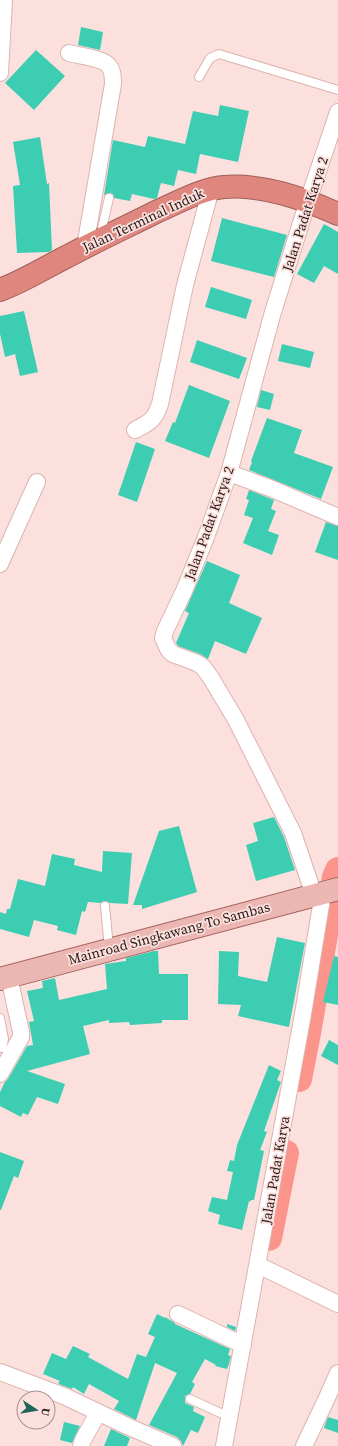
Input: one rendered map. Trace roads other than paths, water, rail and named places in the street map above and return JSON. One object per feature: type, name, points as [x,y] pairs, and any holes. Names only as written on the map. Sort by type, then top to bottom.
[{"type":"highway","name":"Jalan Terminal Induk","points":[[0,290],[92,243],[190,197],[211,189],[235,187],[267,190],[308,201],[338,214]]},
{"type":"main road","name":"Mainroad Singkawang To Sambas","points":[[4,978],[325,892]]},
{"type":"street","points":[[0,73],[4,0]]},
{"type":"street","points":[[69,53],[108,64],[112,71],[113,78],[92,243]]},
{"type":"street","name":"Jalan Padat Karya 2","points":[[325,892],[293,833],[236,720],[211,678],[203,667],[197,663],[173,654],[168,649],[163,638],[164,631],[184,591],[203,544],[229,473],[273,312],[308,201],[336,122]]},
{"type":"street","points":[[135,430],[150,422],[156,416],[160,404],[185,285],[211,189]]},
{"type":"street","points":[[229,473],[277,490],[338,517]]},
{"type":"street","points":[[0,564],[37,482]]},
{"type":"street","name":"Jalan Padat Karya","points":[[224,1446],[325,892]]},
{"type":"street","points":[[0,1074],[21,1037],[21,1032],[4,978]]},
{"type":"street","points":[[258,1265],[338,1304]]},
{"type":"street","points":[[178,1314],[243,1344]]},
{"type":"street","points":[[0,1372],[64,1396],[98,1413],[173,1446]]},
{"type":"street","points":[[304,1446],[338,1373]]},
{"type":"street","points":[[80,1446],[98,1413]]},
{"type":"lane","points":[[199,77],[210,58],[219,54],[338,90]]},
{"type":"lane","points":[[92,243],[109,198]]},
{"type":"lane","points":[[105,906],[109,949]]},
{"type":"lane","points":[[0,1018],[4,1039],[2,1048],[0,1048]]},
{"type":"lane","points":[[190,1399],[229,1417]]},
{"type":"waterway","points":[[299,1079],[335,877],[338,870]]},
{"type":"waterway","points":[[269,1238],[286,1153]]}]
